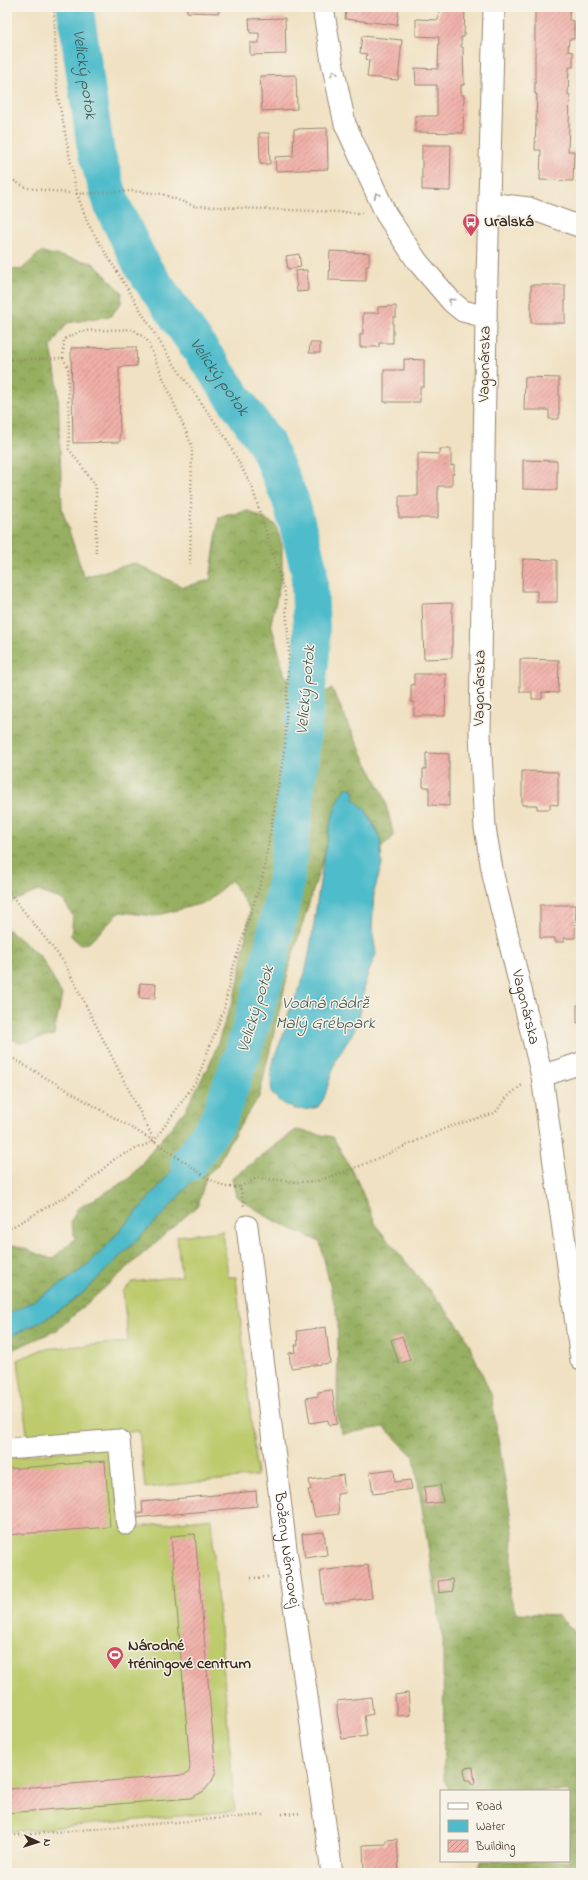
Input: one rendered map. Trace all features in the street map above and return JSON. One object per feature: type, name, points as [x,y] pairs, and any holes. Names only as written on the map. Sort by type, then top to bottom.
[{"type":"street","points":[[323,7],[332,62],[345,124],[386,214],[417,261],[452,302],[463,311],[486,317]]},
{"type":"street","name":"Vagonárska","points":[[494,7],[486,317],[480,734],[481,786],[485,828],[493,875],[533,1080],[581,1360]]},
{"type":"street","points":[[489,203],[529,208],[581,227]]},
{"type":"street","points":[[533,1080],[581,1063]]},
{"type":"street","name":"Boženy Němcovej","points":[[247,1226],[286,1549],[332,1873]]},
{"type":"street","points":[[7,1449],[119,1440],[127,1524]]},
{"type":"path","points":[[7,1230],[82,1186],[117,1157],[154,1141],[197,1080],[224,1009],[232,972],[263,875],[285,746],[289,648],[285,593],[252,487],[226,438],[169,357],[88,224],[77,194],[57,92],[54,7]]},
{"type":"path","points":[[7,177],[27,188],[77,194],[131,191],[162,194],[194,206],[386,214]]},
{"type":"path","points":[[96,554],[96,486],[69,449],[68,367],[64,358],[64,340],[81,331],[133,329],[147,340],[192,446],[190,564]]},
{"type":"path","points":[[7,360],[64,358]]},
{"type":"path","points":[[7,890],[64,962],[154,1141]]},
{"type":"path","points":[[7,1055],[154,1141],[209,1180],[226,1187],[240,1187],[257,1178],[271,1178],[298,1182],[317,1181],[344,1172],[446,1128],[495,1113],[508,1096],[533,1080]]},
{"type":"path","points":[[240,1187],[247,1226]]},
{"type":"path","points":[[282,1814],[302,1812],[302,1819]]},
{"type":"path","points":[[7,1836],[263,1815]]},
{"type":"green space","points":[[41,252],[93,263],[122,292],[121,303],[111,316],[67,323],[51,346],[58,388],[62,509],[84,577],[134,563],[183,587],[210,580],[219,517],[248,511],[275,524],[282,545],[282,574],[271,623],[285,676],[314,696],[332,689],[366,762],[383,793],[394,836],[381,848],[378,834],[372,821],[364,809],[354,799],[332,817],[325,853],[291,960],[259,1097],[228,1144],[217,1166],[207,1174],[198,1205],[57,1330],[7,1352],[7,1250],[14,1245],[52,1259],[75,1239],[71,1222],[77,1209],[129,1179],[186,1109],[212,1059],[238,985],[250,910],[231,880],[207,902],[155,916],[120,912],[89,943],[80,944],[71,936],[73,916],[63,900],[38,891],[7,904],[7,268],[21,270]]},
{"type":"green space","points":[[7,929],[41,957],[62,995],[54,1035],[21,1043],[7,1038]]},
{"type":"green space","points":[[296,1130],[333,1137],[356,1178],[377,1227],[463,1331],[491,1394],[513,1531],[510,1596],[516,1613],[557,1615],[581,1638],[581,1873],[480,1873],[480,1862],[570,1862],[570,1790],[449,1790],[444,1780],[443,1641],[414,1457],[384,1427],[342,1434],[337,1414],[338,1320],[320,1242],[271,1219],[236,1196],[232,1178]]},
{"type":"green space","points":[[223,1231],[228,1277],[236,1277],[257,1476],[145,1488],[139,1431],[28,1443],[18,1360],[43,1349],[128,1342],[123,1291],[133,1282],[181,1276],[177,1236]]},
{"type":"green space","name":"Národné tréningové centrum","points":[[110,1447],[122,1529],[211,1518],[235,1811],[7,1832],[7,1457]]},
{"type":"water","name":"Vodná nádrž Malý Grébpark","points":[[346,788],[352,788],[355,793],[354,799],[365,809],[380,838],[382,864],[374,892],[372,929],[376,954],[366,979],[360,1013],[355,1029],[336,1060],[324,1098],[318,1107],[298,1109],[288,1106],[272,1094],[272,1067],[285,1030],[288,1014],[305,973],[330,827],[337,803]]},
{"type":"water","points":[[206,1115],[222,1123],[202,1163],[187,1187],[163,1214],[84,1292],[65,1307],[40,1322],[7,1338],[7,1315],[64,1282],[82,1269],[108,1244],[169,1174],[188,1146]]},
{"type":"building","points":[[187,7],[219,7],[219,13],[187,12]]},
{"type":"building","points":[[346,7],[399,7],[397,25],[345,19]]},
{"type":"building","points":[[439,7],[465,7],[464,37],[461,37],[461,47],[463,47],[464,85],[461,85],[461,95],[464,95],[463,133],[415,132],[415,116],[437,116],[437,85],[416,85],[415,68],[438,69],[439,37],[416,36],[416,19],[438,20]]},
{"type":"building","points":[[535,7],[570,7],[569,20],[574,21],[574,39],[569,39],[568,51],[573,52],[573,67],[569,67],[568,95],[570,95],[568,151],[574,151],[573,181],[540,180],[541,150],[535,150],[537,94],[535,94]]},
{"type":"building","points":[[285,18],[286,54],[250,55],[250,43],[259,43],[259,33],[250,33],[249,19]]},
{"type":"building","points":[[362,36],[402,40],[398,80],[367,77],[369,60],[366,59],[367,54],[360,53]]},
{"type":"building","points":[[296,75],[297,109],[262,111],[260,76]]},
{"type":"building","points":[[327,128],[328,169],[276,171],[275,157],[293,156],[294,129]]},
{"type":"building","points":[[259,133],[269,133],[270,164],[260,164]]},
{"type":"building","points":[[422,145],[451,145],[450,191],[422,190]]},
{"type":"building","points":[[466,218],[472,218],[472,232],[466,232]]},
{"type":"building","points":[[330,251],[369,253],[369,266],[366,266],[366,281],[329,280]]},
{"type":"building","points":[[299,254],[301,267],[288,269],[286,256]]},
{"type":"building","points":[[307,270],[308,291],[297,292],[295,271]]},
{"type":"building","points":[[531,285],[565,285],[565,323],[531,323]]},
{"type":"building","points":[[396,306],[396,317],[393,317],[393,343],[379,343],[379,347],[360,347],[360,334],[363,334],[363,313],[378,313],[378,307]]},
{"type":"building","points":[[310,343],[320,343],[320,353],[309,353]]},
{"type":"building","points":[[136,347],[137,366],[119,367],[120,442],[73,443],[71,348]]},
{"type":"building","points":[[404,359],[424,360],[424,387],[420,387],[420,402],[384,402],[384,370],[404,370]]},
{"type":"building","points":[[525,377],[559,378],[559,419],[549,419],[549,410],[524,410]]},
{"type":"building","points":[[440,449],[451,449],[451,466],[454,465],[454,474],[452,474],[452,486],[438,486],[438,518],[399,518],[399,496],[418,496],[418,453],[440,454]]},
{"type":"building","points":[[523,460],[557,461],[557,490],[523,489]]},
{"type":"building","points":[[523,559],[557,560],[557,602],[537,602],[537,591],[522,591]]},
{"type":"building","points":[[452,603],[452,658],[424,659],[422,604]]},
{"type":"building","points":[[520,659],[559,660],[558,693],[542,692],[542,699],[532,699],[532,692],[520,692]]},
{"type":"building","points":[[414,674],[446,674],[445,716],[414,716],[414,702],[411,702],[411,685],[414,685]]},
{"type":"building","points":[[579,709],[581,709],[581,742],[578,742]]},
{"type":"building","points":[[426,753],[449,754],[449,806],[429,805],[429,787],[423,787],[423,769],[426,769]]},
{"type":"building","points":[[522,771],[558,772],[558,805],[550,804],[550,809],[537,809],[537,805],[522,805]]},
{"type":"building","points":[[540,905],[576,905],[575,938],[564,938],[564,942],[555,942],[555,938],[540,938]]},
{"type":"building","points":[[140,983],[156,984],[155,999],[139,998]]},
{"type":"building","points":[[577,1005],[581,1005],[581,1023],[577,1023]]},
{"type":"building","points":[[326,1327],[330,1363],[291,1368],[289,1353],[296,1352],[295,1345],[298,1345],[297,1331]]},
{"type":"building","points":[[402,1336],[410,1360],[399,1364],[391,1340]]},
{"type":"building","points":[[332,1390],[337,1424],[329,1425],[328,1420],[310,1423],[306,1398],[318,1396],[318,1392]]},
{"type":"building","points":[[105,1461],[110,1527],[7,1535],[7,1469]]},
{"type":"building","points":[[394,1469],[395,1482],[410,1480],[412,1489],[373,1494],[370,1472]]},
{"type":"building","points":[[343,1475],[345,1493],[337,1494],[339,1514],[315,1517],[308,1490],[311,1490],[309,1480]]},
{"type":"building","points":[[440,1485],[443,1502],[426,1504],[424,1487]]},
{"type":"building","points":[[256,1491],[257,1506],[134,1518],[134,1514],[143,1513],[142,1502]]},
{"type":"building","points":[[324,1532],[327,1555],[305,1558],[302,1534]]},
{"type":"building","points":[[195,1534],[216,1771],[212,1781],[204,1791],[191,1798],[7,1813],[7,1789],[184,1775],[189,1772],[190,1767],[171,1536]]},
{"type":"building","points":[[368,1565],[372,1598],[324,1604],[320,1571]]},
{"type":"building","points":[[452,1579],[453,1591],[439,1593],[438,1581]]},
{"type":"building","points":[[408,1693],[410,1715],[397,1716],[395,1695]]},
{"type":"building","points":[[371,1697],[373,1714],[364,1716],[367,1736],[342,1739],[337,1712],[337,1701]]},
{"type":"building","points":[[473,1767],[475,1784],[471,1784],[470,1780],[465,1780],[464,1768]]},
{"type":"building","points":[[397,1839],[399,1873],[364,1873],[363,1845],[386,1844],[386,1840]]},
{"type":"waterway","name":"Velický potok","points":[[75,7],[96,152],[113,207],[143,268],[266,443],[291,501],[309,569],[312,647],[286,881],[268,969],[242,1055],[218,1120],[189,1163]]},
{"type":"place","name":"Uralská","points":[[471,237]]},
{"type":"place","name":"Národné tréningové centrum","points":[[115,1670]]}]
